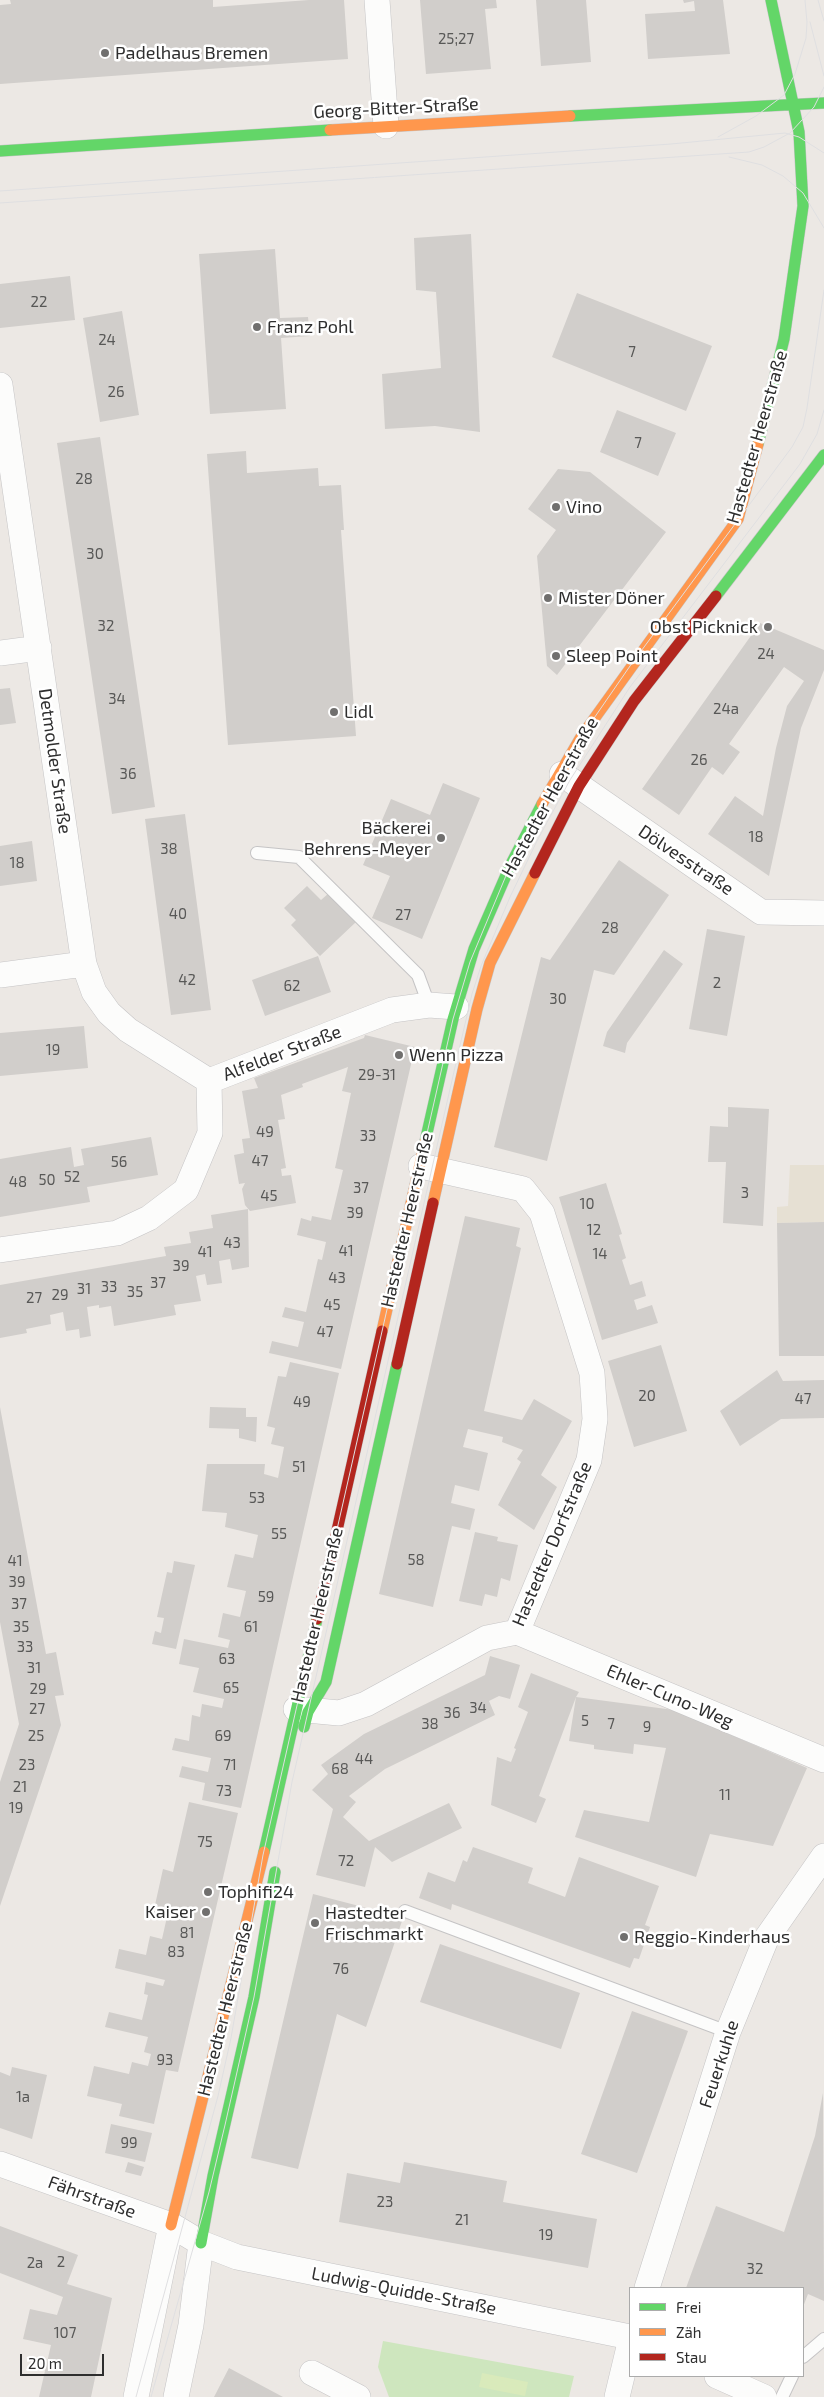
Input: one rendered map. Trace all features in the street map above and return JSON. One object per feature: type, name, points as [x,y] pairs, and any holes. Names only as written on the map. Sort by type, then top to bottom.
[{"type":"street","points":[[377,0],[386,126]]},
{"type":"street","name":"Hastedter Heerstraße","points":[[136,2397],[185,2233],[263,1855],[302,1711],[430,1168],[490,963],[569,779],[610,695],[738,519],[784,339],[804,206],[799,137],[794,105],[771,0]]},
{"type":"street","name":"Georg-Bitter-Straße","points":[[0,151],[386,126],[824,103]]},
{"type":"street","name":"Detmolder Straße","points":[[0,385],[84,964],[94,992],[109,1013],[128,1030],[209,1080]]},
{"type":"street","name":"Hastedter Heerstraße","points":[[288,1799],[302,1711],[326,1682],[430,1168],[456,1007],[474,950],[488,915],[525,836],[569,779],[634,701],[796,494],[824,455]]},
{"type":"street","points":[[0,653],[39,648]]},
{"type":"street","name":"Dölvesstraße","points":[[569,779],[761,912],[824,913]]},
{"type":"street","points":[[0,976],[84,964]]},
{"type":"street","name":"Alfelder Straße","points":[[0,1250],[116,1233],[149,1218],[186,1190],[210,1133],[209,1080],[392,1010],[429,1005],[456,1007]]},
{"type":"street","name":"Hastedter Dorfstraße","points":[[302,1711],[339,1713],[366,1704],[488,1638],[517,1632],[589,1460],[595,1419],[592,1373],[542,1213],[524,1189],[430,1168]]},
{"type":"street","name":"Ehler-Cuno-Weg","points":[[517,1632],[824,1760]]},
{"type":"street","name":"Feuerkuhle","points":[[647,2287],[728,2032],[766,1939],[824,1856]]},
{"type":"street","name":"Hastedter Heerstraße","points":[[176,2397],[191,2325],[185,2233],[213,2176],[254,1997],[277,1860]]},
{"type":"street","name":"Fährstraße","points":[[0,2164],[185,2233]]},
{"type":"street","name":"Ludwig-Quidde-Straße","points":[[185,2233],[237,2257],[629,2337]]},
{"type":"street","points":[[617,2397],[629,2347]]},
{"type":"street","points":[[312,2373],[358,2397]]},
{"type":"street","points":[[719,2377],[764,2397]]},
{"type":"lane","points":[[257,853],[299,857],[418,975],[429,1005]]},
{"type":"lane","points":[[405,1911],[728,2032]]},
{"type":"lane","points":[[804,2357],[824,2339]]},
{"type":"lane","points":[[782,2397],[792,2377]]},
{"type":"shaded area","points":[[790,1165],[824,1165],[824,1222],[777,1223],[777,1207],[788,1206]]},
{"type":"green space","points":[[383,2341],[574,2376],[569,2397],[389,2397],[378,2367]]},
{"type":"green space","points":[[482,2373],[528,2382],[525,2396],[479,2387]]},
{"type":"building","points":[[10,0],[213,0],[213,7],[309,0],[344,0],[348,59],[0,84],[0,5],[11,4]]},
{"type":"building","points":[[420,0],[496,0],[497,8],[485,9],[491,69],[426,74]]},
{"type":"building","points":[[536,0],[586,0],[591,62],[541,66]]},
{"type":"building","points":[[683,0],[723,0],[730,54],[648,59],[645,14],[695,11],[694,1],[684,3]]},
{"type":"building","name":"Franz Pohl","points":[[471,234],[480,432],[435,426],[385,429],[382,374],[441,368],[436,292],[416,290],[414,238]]},
{"type":"building","name":"Franz Pohl","points":[[275,249],[280,318],[308,317],[310,336],[281,338],[286,409],[210,414],[199,254]]},
{"type":"building","points":[[70,276],[75,320],[0,328],[0,284]]},
{"type":"building","points":[[577,293],[712,346],[686,411],[552,357]]},
{"type":"building","points":[[122,311],[139,415],[100,422],[83,318]]},
{"type":"building","points":[[617,410],[676,433],[658,476],[600,452]]},
{"type":"building","points":[[100,437],[155,807],[112,814],[57,443]]},
{"type":"building","points":[[246,451],[247,473],[318,468],[319,486],[341,485],[344,530],[341,530],[356,736],[228,745],[207,454]]},
{"type":"building","points":[[558,469],[590,472],[666,532],[557,675],[547,666],[537,556],[556,530],[528,509]]},
{"type":"building","points":[[760,623],[824,650],[824,670],[801,728],[769,876],[708,834],[735,796],[763,816],[776,748],[787,706],[804,681],[784,667],[729,744],[740,752],[723,775],[712,767],[679,815],[642,789]]},
{"type":"building","points":[[10,688],[16,723],[0,725],[0,689]]},
{"type":"building","points":[[443,783],[480,798],[422,939],[372,918],[390,876],[363,865],[391,799],[430,815]]},
{"type":"building","points":[[185,814],[211,1010],[171,1015],[145,819]]},
{"type":"building","points":[[32,841],[37,881],[0,886],[0,846]]},
{"type":"building","points":[[619,860],[669,895],[614,975],[594,970],[547,1161],[494,1147],[541,957],[550,960]]},
{"type":"building","points":[[307,886],[321,900],[329,893],[356,922],[320,956],[291,925],[296,920],[284,908]]},
{"type":"building","points":[[707,929],[745,936],[727,1036],[689,1029]]},
{"type":"building","points":[[664,950],[683,964],[627,1043],[625,1053],[603,1046],[607,1032]]},
{"type":"building","points":[[318,956],[331,992],[265,1016],[252,980]]},
{"type":"building","points":[[84,1026],[88,1068],[0,1076],[0,1033]]},
{"type":"building","points":[[365,1035],[415,1047],[341,1369],[269,1353],[272,1341],[298,1347],[304,1322],[282,1317],[285,1307],[306,1312],[318,1259],[322,1260],[326,1242],[297,1235],[301,1218],[311,1221],[312,1216],[331,1220],[343,1170],[335,1168],[351,1093],[342,1091],[348,1067],[302,1084],[303,1087],[281,1095],[285,1119],[278,1120],[286,1168],[281,1169],[282,1176],[291,1175],[296,1203],[250,1211],[245,1205],[242,1189],[245,1183],[239,1184],[234,1155],[244,1153],[242,1139],[250,1138],[242,1091],[258,1088],[254,1078],[364,1038]]},
{"type":"building","points":[[728,1107],[769,1109],[763,1226],[723,1223],[726,1162],[708,1162],[710,1126],[728,1127]]},
{"type":"building","points":[[151,1137],[158,1175],[87,1187],[90,1202],[0,1217],[0,1159],[71,1147],[74,1167],[84,1165],[81,1149]]},
{"type":"building","points":[[606,1183],[622,1234],[619,1235],[626,1258],[622,1260],[630,1285],[642,1281],[646,1296],[634,1300],[637,1310],[652,1305],[658,1323],[602,1340],[559,1197]]},
{"type":"building","points":[[248,1209],[249,1267],[232,1270],[230,1259],[219,1261],[222,1283],[207,1285],[205,1274],[196,1276],[201,1301],[174,1305],[176,1315],[114,1326],[111,1306],[99,1308],[99,1305],[87,1307],[91,1336],[80,1338],[79,1329],[66,1331],[63,1312],[50,1315],[51,1324],[26,1329],[27,1333],[0,1338],[0,1285],[166,1256],[164,1247],[191,1243],[189,1232],[213,1228],[211,1215]]},
{"type":"building","points":[[465,1216],[520,1228],[516,1246],[521,1248],[484,1411],[522,1420],[534,1399],[572,1421],[541,1475],[557,1487],[534,1530],[498,1505],[521,1462],[517,1459],[523,1450],[502,1442],[503,1437],[468,1429],[463,1447],[488,1453],[479,1491],[455,1485],[451,1503],[475,1509],[470,1530],[452,1526],[433,1607],[379,1594]]},
{"type":"building","points":[[824,1222],[824,1356],[779,1356],[777,1223]]},
{"type":"building","points":[[661,1345],[687,1431],[634,1447],[608,1361]]},
{"type":"building","points":[[290,1362],[339,1373],[241,1808],[202,1800],[205,1783],[179,1777],[182,1766],[208,1772],[211,1758],[172,1750],[175,1738],[189,1741],[192,1715],[200,1717],[202,1704],[222,1708],[224,1699],[193,1692],[199,1668],[179,1664],[184,1639],[228,1648],[230,1640],[218,1637],[223,1613],[240,1617],[246,1591],[227,1587],[235,1554],[253,1558],[258,1535],[225,1527],[227,1513],[202,1511],[207,1464],[265,1464],[264,1474],[278,1478],[284,1447],[271,1444],[275,1428],[267,1426],[278,1376],[286,1377]]},
{"type":"building","points":[[777,1370],[783,1381],[824,1380],[824,1418],[781,1419],[740,1446],[720,1411]]},
{"type":"building","points":[[0,1407],[46,1654],[56,1652],[64,1695],[55,1696],[61,1725],[0,1906],[0,1782],[19,1724],[0,1622]]},
{"type":"building","points":[[210,1407],[246,1408],[246,1417],[257,1417],[256,1442],[239,1438],[239,1429],[209,1428]]},
{"type":"building","points":[[475,1532],[498,1537],[497,1541],[518,1545],[510,1581],[501,1578],[497,1597],[485,1594],[482,1606],[459,1601]]},
{"type":"building","points":[[174,1561],[195,1565],[176,1649],[152,1644],[155,1631],[161,1633],[164,1618],[157,1617],[167,1572],[172,1573]]},
{"type":"building","points":[[490,1656],[520,1665],[510,1699],[499,1696],[489,1701],[495,1715],[385,1769],[349,1796],[356,1802],[343,1817],[369,1841],[449,1803],[462,1828],[392,1862],[375,1847],[365,1887],[316,1875],[333,1809],[312,1790],[328,1774],[321,1765],[364,1734],[485,1675]]},
{"type":"building","points":[[531,1673],[579,1692],[539,1796],[546,1799],[536,1823],[491,1805],[497,1757],[511,1762],[516,1749],[514,1748],[528,1712],[518,1707]]},
{"type":"building","points":[[576,1697],[674,1710],[807,1768],[773,1846],[710,1834],[696,1877],[575,1837],[584,1810],[649,1822],[666,1748],[634,1744],[633,1754],[594,1749],[594,1745],[569,1741]]},
{"type":"building","points":[[189,1802],[238,1813],[178,2072],[166,2070],[154,2124],[119,2116],[122,2104],[87,2096],[94,2066],[129,2074],[132,2062],[148,2066],[151,2054],[144,2052],[148,2037],[105,2027],[109,2012],[142,2020],[148,1995],[144,1994],[146,1982],[163,1986],[165,1980],[115,1968],[119,1949],[146,1955],[150,1936],[162,1939],[167,1917],[153,1914],[163,1869],[173,1872]]},
{"type":"building","points":[[473,1847],[533,1868],[528,1883],[565,1897],[579,1857],[659,1886],[645,1925],[650,1927],[639,1959],[634,1958],[630,1968],[452,1904],[451,1910],[419,1898],[428,1872],[455,1882],[463,1860],[467,1862]]},
{"type":"building","points":[[313,1894],[363,1907],[402,1921],[366,2027],[337,2014],[298,2169],[251,2158]]},
{"type":"building","points":[[440,1944],[580,1993],[561,2049],[420,2002]]},
{"type":"building","points":[[632,2011],[688,2031],[637,2173],[581,2154]]},
{"type":"building","points":[[12,2067],[47,2075],[32,2139],[0,2128],[0,2072],[10,2076]]},
{"type":"building","points":[[823,2093],[824,2301],[808,2294],[804,2304],[804,2287],[686,2287],[716,2206],[784,2232],[815,2136]]},
{"type":"building","points":[[111,2124],[152,2133],[145,2162],[105,2153]]},
{"type":"building","points":[[128,2162],[144,2167],[141,2176],[125,2172]]},
{"type":"building","points":[[404,2162],[507,2181],[503,2202],[597,2219],[588,2268],[339,2222],[347,2173],[400,2183]]},
{"type":"building","points":[[0,2226],[78,2255],[67,2284],[112,2298],[91,2397],[39,2397],[51,2345],[23,2339],[30,2309],[57,2315],[63,2297],[0,2273]]},
{"type":"building","points":[[229,2368],[283,2397],[214,2397]]},
{"type":"tram line","points":[[718,137],[756,116],[784,95],[795,74],[806,38],[805,0]]},
{"type":"tram line","points":[[818,0],[824,21]]},
{"type":"tram line","points":[[810,22],[824,76]]},
{"type":"tram line","points":[[0,203],[749,152],[764,147],[790,133],[814,107],[824,87]]},
{"type":"tram line","points":[[0,191],[671,144],[785,133],[799,137],[824,153]]},
{"type":"tram line","points":[[729,157],[762,165],[783,176],[803,193],[824,228]]},
{"type":"tram line","points":[[136,2397],[218,2096],[231,2038],[263,1855],[453,1019],[470,962],[510,866],[533,820],[581,737],[630,666],[792,447],[803,427],[824,290]]},
{"type":"tram line","points":[[151,2397],[209,2192],[225,2125],[254,1997],[292,1782],[458,1054],[472,994],[481,966],[510,897],[537,841],[570,780],[630,687],[800,464],[817,434],[824,410]]},
{"type":"traffic: fast","points":[[758,444],[784,339],[803,206],[799,132],[771,0]]},
{"type":"traffic: fast","points":[[570,116],[824,103]]},
{"type":"traffic: fast","points":[[0,151],[330,130]]},
{"type":"traffic: fast","points":[[716,596],[824,455]]},
{"type":"traffic: fast","points":[[425,1142],[453,1019],[474,949],[510,866],[542,804]]},
{"type":"traffic: fast","points":[[304,1727],[308,1712],[326,1682],[397,1364]]},
{"type":"traffic: fast","points":[[264,1852],[317,1619]]},
{"type":"traffic: fast","points":[[201,2243],[213,2176],[254,1997],[275,1872]]},
{"type":"traffic: slow","points":[[330,130],[570,116]]},
{"type":"traffic: slow","points":[[542,804],[581,737],[738,519],[758,444]]},
{"type":"traffic: slow","points":[[433,1203],[477,1009],[490,963],[535,873]]},
{"type":"traffic: slow","points":[[382,1331],[425,1142]]},
{"type":"traffic: slow","points":[[171,2225],[264,1852]]},
{"type":"traffic: jam","points":[[535,873],[579,786],[634,701],[716,596]]},
{"type":"traffic: jam","points":[[397,1364],[433,1203]]},
{"type":"traffic: jam","points":[[317,1619],[382,1331]]},
{"type":"place","name":"Padelhaus Bremen","points":[[105,53]]},
{"type":"place","name":"Franz Pohl","points":[[257,327]]},
{"type":"place","name":"Vino","points":[[556,507]]},
{"type":"place","name":"Mister Döner","points":[[548,598]]},
{"type":"place","name":"Obst Picknick","points":[[768,627]]},
{"type":"place","name":"Sleep Point","points":[[556,656]]},
{"type":"place","name":"Lidl","points":[[334,712]]},
{"type":"place","name":"Bäckerei Behrens-Meyer","points":[[441,838]]},
{"type":"place","name":"Wenn Pizza","points":[[399,1055]]},
{"type":"place","name":"Tophifi24","points":[[208,1892]]},
{"type":"place","name":"Kaiser","points":[[206,1912]]},
{"type":"place","name":"Hastedter Frischmarkt","points":[[315,1923]]},
{"type":"place","name":"Reggio-Kinderhaus","points":[[624,1937]]}]
